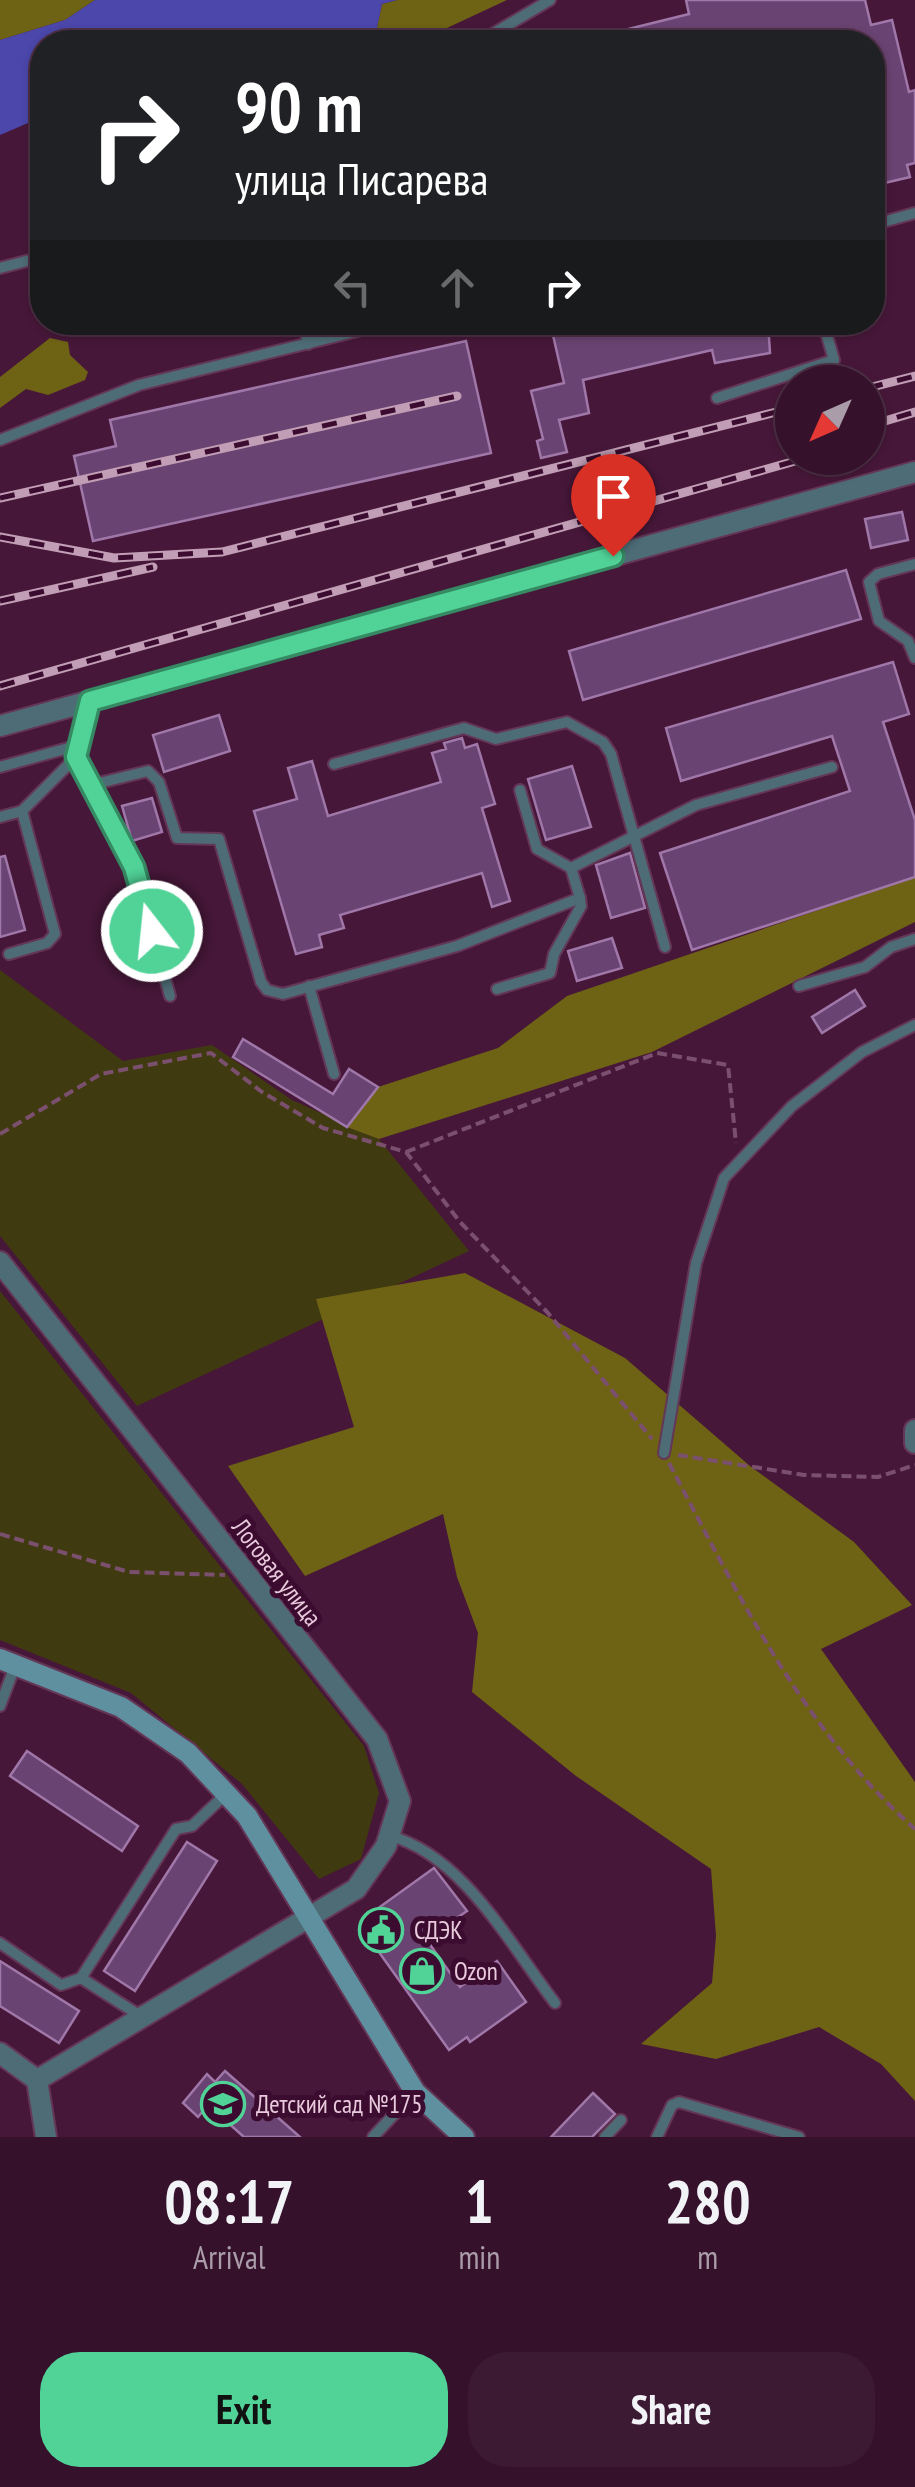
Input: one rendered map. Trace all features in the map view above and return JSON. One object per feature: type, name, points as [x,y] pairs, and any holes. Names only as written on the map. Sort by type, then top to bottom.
[{"type":"street","points":[[0,726],[914,477]]},
{"type":"street","name":"Логовая улица","points":[[0,1262],[378,1739],[400,1801],[389,1836],[356,1890],[36,2080]]},
{"type":"street","points":[[915,1430],[915,1443]]},
{"type":"street","points":[[8,1662],[121,1707],[188,1753],[246,1816],[414,2092],[464,2137]]},
{"type":"street","points":[[0,2054],[36,2080],[46,2137]]},
{"type":"lane","points":[[499,30],[550,0]]},
{"type":"lane","points":[[885,221],[915,213]]},
{"type":"lane","points":[[0,268],[30,261]]},
{"type":"lane","points":[[306,335],[308,344]]},
{"type":"lane","points":[[0,440],[139,385],[343,335]]},
{"type":"lane","points":[[717,398],[834,360],[827,335]]},
{"type":"lane","points":[[915,564],[878,574],[869,582],[879,621],[908,641],[915,658]]},
{"type":"lane","points":[[0,817],[22,811],[77,751],[90,701]]},
{"type":"lane","points":[[334,764],[464,728],[496,739],[566,722],[608,748],[665,946]]},
{"type":"lane","points":[[0,767],[77,751]]},
{"type":"lane","points":[[77,751],[134,867],[170,996]]},
{"type":"lane","points":[[571,868],[696,805],[832,767]]},
{"type":"lane","points":[[91,785],[142,770],[153,774],[177,838],[214,835],[223,845],[261,982],[274,994],[457,946],[580,898]]},
{"type":"lane","points":[[497,989],[550,973],[554,954],[581,906],[571,868],[537,849],[520,790]]},
{"type":"lane","points":[[9,954],[47,944],[56,934],[22,811]]},
{"type":"lane","points":[[799,986],[865,967],[891,947],[915,939]]},
{"type":"lane","points":[[310,986],[334,1074]]},
{"type":"lane","points":[[664,1452],[696,1263],[724,1178],[792,1106],[862,1052],[915,1024]]},
{"type":"lane","points":[[0,1706],[8,1662]]},
{"type":"lane","points":[[0,1943],[61,1985],[81,1978],[176,1829],[192,1826],[226,1794]]},
{"type":"lane","points":[[389,1836],[412,1842],[451,1867],[556,2003]]},
{"type":"lane","points":[[81,1978],[142,2018]]},
{"type":"lane","points":[[373,2137],[414,2092]]},
{"type":"lane","points":[[656,2137],[672,2105],[679,2102],[799,2137]]},
{"type":"lane","points":[[605,2137],[621,2120]]},
{"type":"path","points":[[406,1152],[657,1052],[728,1065],[736,1166]]},
{"type":"path","points":[[0,1134],[101,1074],[211,1053],[262,1092],[323,1128],[406,1152],[460,1222],[548,1313],[664,1452],[769,1654],[866,1786],[915,1829]]},
{"type":"path","points":[[664,1452],[804,1475],[878,1477],[915,1465]]},
{"type":"path","points":[[0,1534],[130,1572],[248,1575]]},
{"type":"shaded area","points":[[0,0],[95,0],[65,20],[0,40]]},
{"type":"shaded area","points":[[95,0],[397,0],[382,4],[376,30],[32,30],[65,20]]},
{"type":"shaded area","points":[[397,0],[507,0],[443,30],[376,30],[382,4]]},
{"type":"shaded area","points":[[30,31],[30,122],[0,135],[0,40]]},
{"type":"shaded area","points":[[50,338],[68,342],[70,355],[88,372],[85,380],[48,395],[26,389],[0,408],[0,377]]},
{"type":"shaded area","points":[[915,877],[915,922],[652,1052],[379,1139],[347,1127],[378,1087],[498,1048],[567,996]]},
{"type":"shaded area","points":[[0,970],[123,1061],[212,1045],[292,1100],[379,1139],[469,1251],[137,1406],[0,1236]]},
{"type":"shaded area","points":[[465,1273],[625,1358],[750,1466],[854,1542],[912,1605],[821,1649],[915,1782],[915,2101],[881,2064],[819,2027],[716,2059],[641,2044],[712,1983],[716,1936],[711,1869],[576,1776],[472,1692],[478,1633],[457,1577],[443,1514],[305,1576],[228,1466],[354,1427],[316,1299]]},
{"type":"shaded area","points":[[0,1291],[364,1746],[379,1793],[361,1859],[319,1879],[242,1784],[131,1693],[0,1640]]},
{"type":"building","points":[[686,0],[865,0],[871,25],[892,20],[909,92],[915,90],[915,163],[907,165],[910,177],[885,183],[885,30],[624,30],[689,14]]},
{"type":"building","points":[[553,335],[769,335],[770,353],[715,363],[712,350],[583,380],[589,413],[559,420],[567,452],[541,458],[537,441],[543,439],[531,391],[564,383]]},
{"type":"building","points":[[466,341],[491,453],[93,541],[74,456],[116,446],[110,420]]},
{"type":"building","points":[[902,512],[908,540],[871,548],[865,519]]},
{"type":"building","points":[[846,570],[861,619],[583,700],[569,651]]},
{"type":"building","points":[[893,662],[909,714],[883,722],[915,820],[915,877],[692,950],[660,853],[850,791],[832,736],[681,781],[666,728]]},
{"type":"building","points":[[219,715],[230,751],[164,772],[153,735]]},
{"type":"building","points":[[462,738],[465,748],[477,744],[495,804],[482,808],[510,901],[492,907],[482,873],[340,915],[344,928],[319,935],[322,947],[296,954],[254,811],[297,799],[288,768],[312,761],[328,816],[441,782],[432,753],[446,749],[444,743]]},
{"type":"building","points":[[572,766],[591,827],[546,840],[528,779]]},
{"type":"building","points":[[152,798],[162,832],[132,841],[122,806]]},
{"type":"building","points":[[630,853],[645,908],[611,918],[596,865]]},
{"type":"building","points":[[5,856],[25,930],[0,937],[0,857]]},
{"type":"building","points":[[612,938],[622,968],[577,981],[568,951]]},
{"type":"building","points":[[855,990],[865,1006],[822,1033],[812,1017]]},
{"type":"building","points":[[243,1039],[333,1094],[349,1069],[378,1087],[347,1127],[233,1057]]},
{"type":"building","points":[[27,1751],[138,1826],[122,1851],[10,1776]]},
{"type":"building","points":[[187,1842],[217,1861],[135,1991],[104,1971]]},
{"type":"building","points":[[434,1868],[467,1911],[426,1939],[460,1987],[497,1961],[526,2002],[470,2042],[467,2037],[449,2050],[361,1927],[380,1914],[377,1909]]},
{"type":"building","points":[[0,1961],[79,2011],[59,2043],[0,2006]]},
{"type":"building","name":"Детский сад №175","points":[[225,2071],[300,2137],[244,2137],[208,2105],[198,2117],[183,2103],[207,2074],[215,2082]]},
{"type":"building","points":[[593,2093],[615,2114],[592,2137],[551,2137]]},
{"type":"railway","points":[[885,384],[915,376]]},
{"type":"railway","points":[[0,498],[457,396]]},
{"type":"railway","points":[[0,537],[114,558],[222,552],[775,412]]},
{"type":"railway","points":[[885,421],[915,412]]},
{"type":"railway","points":[[0,686],[775,467]]},
{"type":"railway","points":[[0,601],[153,567]]},
{"type":"place","name":"СДЭК","points":[[381,1930]]},
{"type":"place","name":"Ozon","points":[[422,1971]]},
{"type":"place","name":"Детский сад №175","points":[[223,2104]]},
{"type":"route","points":[[152,931],[134,867],[76,757],[90,701],[613,556]]}]
